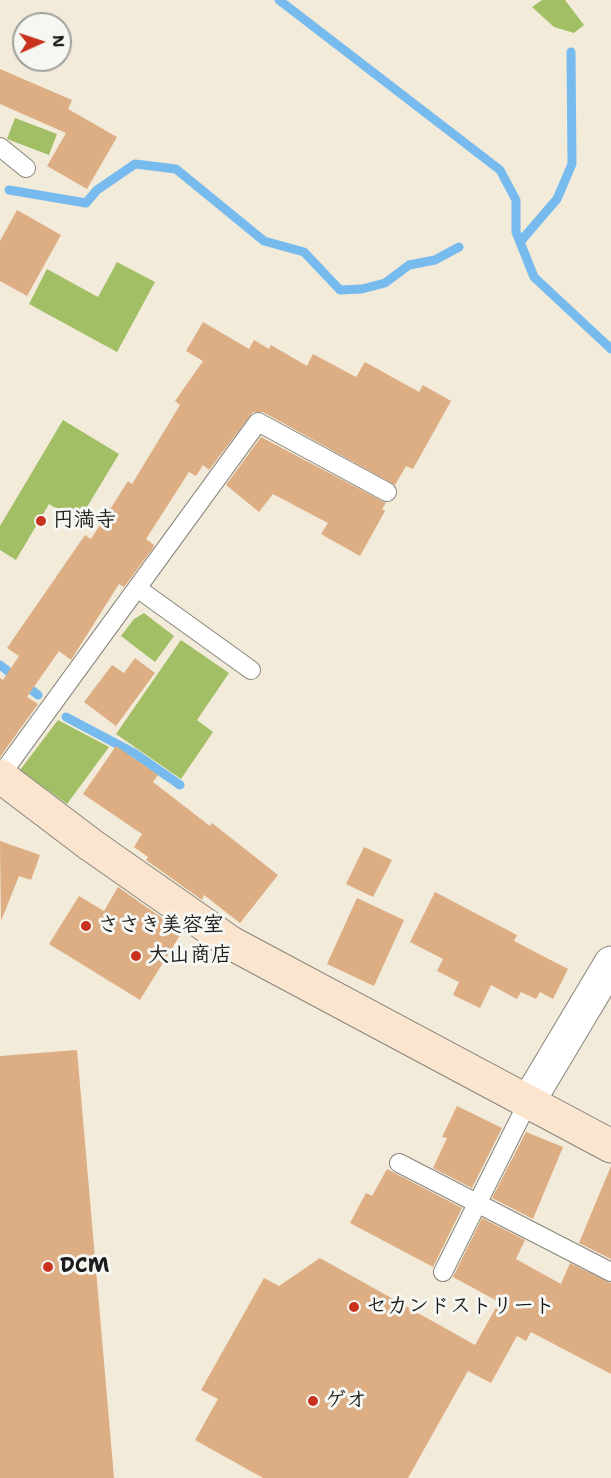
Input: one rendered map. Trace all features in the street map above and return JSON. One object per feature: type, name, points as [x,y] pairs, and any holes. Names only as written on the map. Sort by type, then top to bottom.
[{"type":"street","points":[[0,776],[91,845],[231,943],[611,1146]]},
{"type":"street","points":[[528,1102],[611,963]]},
{"type":"lane","points":[[0,147],[26,168]]},
{"type":"lane","points":[[0,776],[258,422],[387,492]]},
{"type":"lane","points":[[137,588],[251,670]]},
{"type":"lane","points":[[443,1272],[528,1102]]},
{"type":"lane","points":[[399,1163],[611,1272]]},
{"type":"green space","points":[[542,0],[565,0],[584,25],[574,33],[554,27],[532,7]]},
{"type":"green space","points":[[15,118],[57,134],[49,155],[7,139]]},
{"type":"green space","points":[[117,262],[155,282],[117,352],[29,304],[47,269],[98,297]]},
{"type":"green space","points":[[63,420],[119,454],[78,522],[49,504],[16,560],[0,550],[0,526]]},
{"type":"green space","points":[[144,613],[174,636],[155,662],[121,636],[134,619]]},
{"type":"green space","points":[[181,640],[229,673],[197,720],[213,732],[181,779],[116,734]]},
{"type":"green space","points":[[58,720],[109,747],[67,804],[20,770]]},
{"type":"building","points":[[0,69],[72,100],[68,109],[117,137],[87,189],[47,166],[66,133],[0,104]]},
{"type":"building","points":[[17,210],[61,235],[27,296],[0,281],[0,241]]},
{"type":"building","points":[[203,322],[249,349],[254,340],[269,349],[271,345],[307,366],[313,354],[356,377],[365,362],[419,392],[423,385],[451,401],[413,469],[406,466],[395,485],[263,412],[253,412],[209,470],[203,465],[196,476],[189,472],[146,539],[154,545],[153,548],[124,587],[119,584],[71,660],[59,651],[27,697],[38,704],[0,757],[0,678],[3,680],[19,656],[7,648],[85,535],[91,539],[128,481],[132,484],[180,405],[175,401],[203,361],[186,351]]},
{"type":"building","points":[[261,437],[386,503],[382,509],[385,511],[360,556],[321,534],[328,523],[273,494],[259,512],[226,485]]},
{"type":"building","points":[[135,658],[155,673],[116,726],[84,702],[112,665],[124,673]]},
{"type":"building","points":[[116,746],[158,775],[153,782],[210,826],[212,823],[278,875],[240,923],[204,895],[202,900],[146,860],[148,857],[134,847],[142,834],[83,794]]},
{"type":"building","points":[[0,841],[40,855],[31,880],[19,876],[1,921]]},
{"type":"building","points":[[364,847],[392,860],[373,897],[346,884]]},
{"type":"building","points":[[118,887],[182,932],[140,1000],[49,944],[79,896],[104,911]]},
{"type":"building","points":[[435,892],[517,935],[514,941],[568,969],[553,999],[540,992],[536,999],[521,992],[517,999],[491,985],[480,1008],[453,995],[459,982],[437,971],[443,959],[410,942]]},
{"type":"building","points":[[357,898],[404,920],[374,986],[327,964]]},
{"type":"building","name":"DCM","points":[[77,1050],[114,1478],[0,1478],[0,1056]]},
{"type":"building","points":[[457,1106],[502,1128],[472,1188],[433,1168],[447,1138],[442,1137]]},
{"type":"building","points":[[526,1132],[563,1147],[533,1219],[492,1198]]},
{"type":"building","points":[[611,1166],[611,1259],[579,1243]]},
{"type":"building","points":[[387,1169],[462,1208],[433,1267],[350,1223],[366,1193],[372,1196]]},
{"type":"building","points":[[482,1218],[525,1240],[516,1259],[561,1284],[570,1263],[611,1283],[611,1374],[531,1332],[526,1341],[517,1336],[491,1383],[468,1371],[408,1478],[263,1478],[195,1440],[218,1399],[201,1390],[264,1278],[279,1286],[320,1258],[475,1345],[499,1302],[453,1277]]},
{"type":"waterway","points":[[279,0],[500,170],[516,200],[516,232],[534,277],[611,349]]},
{"type":"waterway","points":[[520,242],[557,199],[572,164],[571,52]]},
{"type":"waterway","points":[[9,190],[86,203],[97,190],[135,164],[176,169],[264,241],[304,252],[340,290],[362,289],[385,283],[409,265],[435,260],[459,247]]},
{"type":"waterway","points":[[0,665],[38,695]]},
{"type":"waterway","points":[[66,717],[134,753],[180,785]]},
{"type":"place","name":"円満寺","points":[[41,521]]},
{"type":"place","name":"ささき美容室","points":[[86,926]]},
{"type":"place","name":"大山商店","points":[[136,956]]},
{"type":"place","name":"DCM","points":[[48,1267]]},
{"type":"place","name":"セカンドストリート","points":[[354,1307]]},
{"type":"place","name":"ゲオ","points":[[313,1401]]}]
